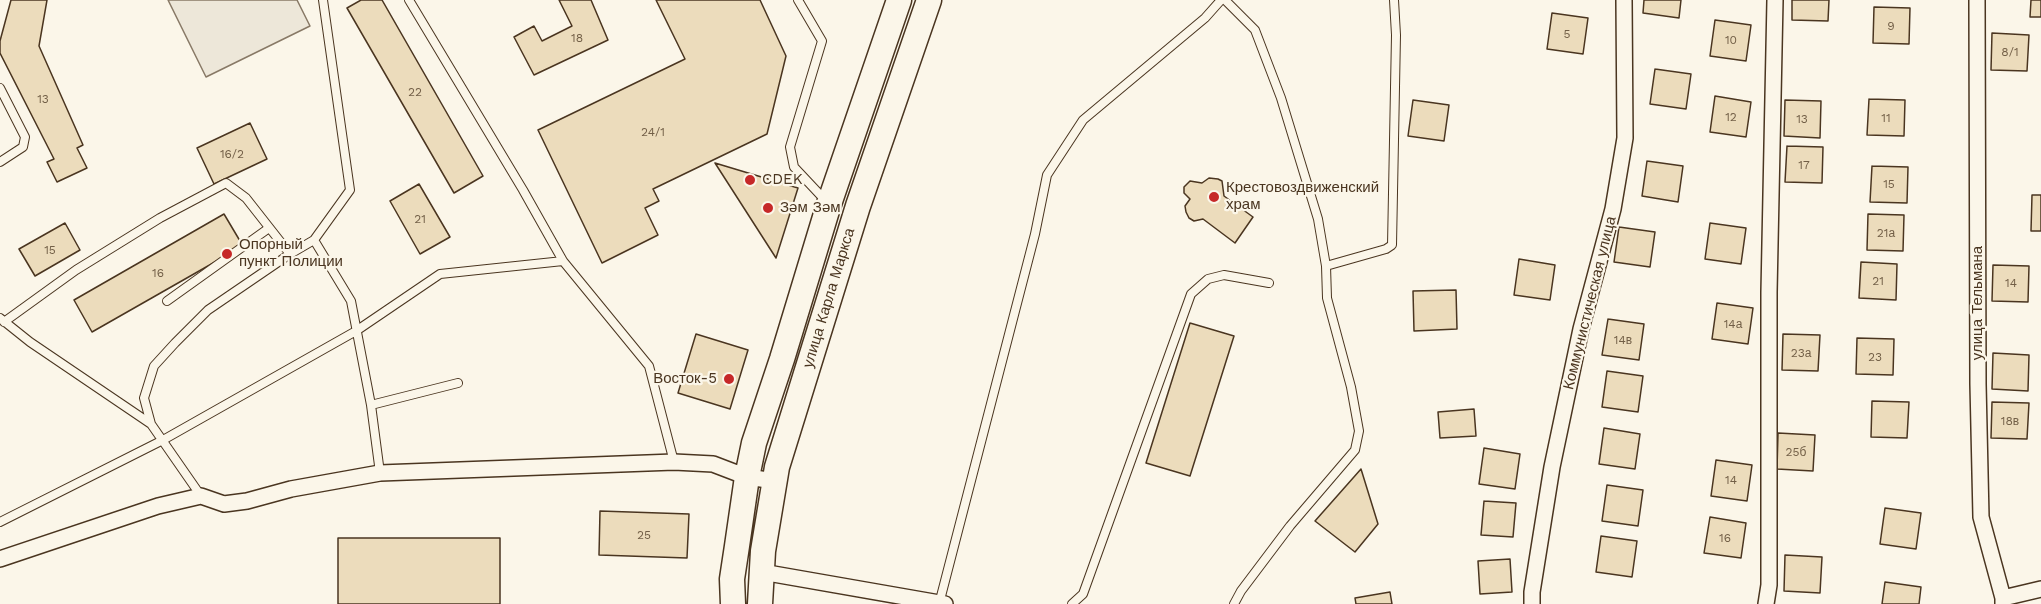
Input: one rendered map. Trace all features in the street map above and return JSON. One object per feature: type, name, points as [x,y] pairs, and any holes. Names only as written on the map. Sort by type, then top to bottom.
[{"type":"main road","name":"улица Карла Маркса","points":[[733,604],[732,579],[754,443],[829,204],[898,0]]},
{"type":"main road","name":"улица Карла Маркса","points":[[760,604],[763,551],[777,467],[858,206],[929,0]]},
{"type":"street","name":"Коммунистическая улица","points":[[1532,604],[1552,467],[1581,329],[1613,209],[1625,138],[1624,0]]},
{"type":"street","points":[[1766,604],[1775,0]]},
{"type":"street","name":"улица Тельмана","points":[[1977,0],[1976,89],[1982,517],[2003,601]]},
{"type":"street","points":[[0,559],[158,506],[201,496],[224,504],[248,501],[291,489],[380,473],[674,462],[713,464],[747,477],[775,481]]},
{"type":"street","points":[[762,572],[941,604]]},
{"type":"street","points":[[2003,601],[2041,590]]},
{"type":"lane","points":[[151,424],[144,398],[154,366],[208,310],[314,240],[350,190],[323,0]]},
{"type":"lane","points":[[409,0],[523,190],[562,261],[649,366],[674,462]]},
{"type":"lane","points":[[941,604],[1035,234],[1047,175],[1083,120],[1205,18],[1223,0],[1255,30],[1281,98],[1318,219],[1326,266],[1327,298],[1351,387],[1359,431],[1354,450],[1290,526],[1241,591],[1234,604]]},
{"type":"lane","points":[[1326,266],[1386,249],[1392,245],[1396,35],[1394,0]]},
{"type":"lane","points":[[800,1],[822,41],[790,147],[794,167],[829,204]]},
{"type":"lane","points":[[0,88],[25,137],[23,147],[0,162]]},
{"type":"lane","points":[[201,496],[151,424],[2,320],[76,270],[160,218],[226,183],[246,198],[290,254]]},
{"type":"lane","points":[[167,301],[269,228]]},
{"type":"lane","points":[[314,240],[351,301],[371,405],[380,473]]},
{"type":"lane","points":[[0,522],[163,440],[356,331],[440,274],[562,261]]},
{"type":"lane","points":[[1071,604],[1083,594],[1191,294],[1208,279],[1224,275],[1269,283]]},
{"type":"lane","points":[[371,405],[458,383]]},
{"type":"shaded area","points":[[168,0],[297,0],[310,26],[206,77]]},
{"type":"building","points":[[11,0],[47,0],[39,46],[83,145],[77,148],[87,168],[57,182],[47,162],[54,159],[0,53],[0,41]]},
{"type":"building","points":[[361,0],[382,0],[483,176],[454,193],[347,8]]},
{"type":"building","points":[[559,0],[591,0],[608,40],[534,75],[514,37],[534,26],[542,41],[572,26]]},
{"type":"building","points":[[656,0],[760,0],[786,56],[767,134],[653,189],[659,201],[645,208],[658,235],[602,263],[538,130],[685,59]]},
{"type":"building","points":[[1644,0],[1681,0],[1679,18],[1643,13]]},
{"type":"building","points":[[1792,0],[1829,0],[1828,21],[1792,20]]},
{"type":"building","points":[[2031,0],[2041,0],[2041,17],[2030,17]]},
{"type":"building","points":[[1874,7],[1910,8],[1909,44],[1873,43]]},
{"type":"building","points":[[1552,13],[1588,18],[1583,54],[1547,49]]},
{"type":"building","points":[[1715,20],[1751,25],[1746,61],[1710,56]]},
{"type":"building","points":[[1992,33],[2029,35],[2027,71],[1991,70]]},
{"type":"building","points":[[1655,69],[1691,74],[1686,109],[1650,104]]},
{"type":"building","points":[[1715,96],[1751,102],[1746,137],[1710,132]]},
{"type":"building","points":[[1869,99],[1905,100],[1904,136],[1867,135]]},
{"type":"building","points":[[1413,100],[1449,105],[1444,141],[1408,136]]},
{"type":"building","points":[[1785,100],[1821,101],[1820,138],[1784,136]]},
{"type":"building","points":[[250,123],[267,159],[214,184],[197,148]]},
{"type":"building","points":[[1787,146],[1823,147],[1822,183],[1785,182]]},
{"type":"building","points":[[1647,161],[1683,166],[1678,202],[1642,196]]},
{"type":"building","points":[[715,163],[798,188],[776,258]]},
{"type":"building","points":[[1872,166],[1908,167],[1907,203],[1870,202]]},
{"type":"building","points":[[1209,178],[1222,181],[1224,196],[1253,217],[1235,243],[1203,219],[1194,221],[1189,218],[1186,212],[1185,206],[1190,199],[1184,193],[1184,187],[1190,181],[1202,183]]},
{"type":"building","points":[[419,184],[450,237],[420,254],[390,201]]},
{"type":"building","points":[[2032,195],[2041,195],[2041,231],[2031,231]]},
{"type":"building","points":[[224,214],[243,246],[92,332],[74,300]]},
{"type":"building","points":[[1868,214],[1904,215],[1903,251],[1867,250]]},
{"type":"building","points":[[65,223],[80,250],[35,276],[19,249]]},
{"type":"building","points":[[1710,223],[1746,228],[1741,264],[1705,259]]},
{"type":"building","points":[[1619,227],[1655,232],[1650,267],[1614,262]]},
{"type":"building","points":[[1519,259],[1555,265],[1550,300],[1514,295]]},
{"type":"building","points":[[1861,262],[1897,264],[1896,300],[1859,298]]},
{"type":"building","points":[[1993,265],[2029,266],[2028,302],[1992,301]]},
{"type":"building","points":[[1456,290],[1457,329],[1414,331],[1413,291]]},
{"type":"building","points":[[1717,303],[1753,308],[1748,344],[1712,339]]},
{"type":"building","points":[[1608,319],[1644,324],[1639,360],[1602,355]]},
{"type":"building","points":[[1190,323],[1234,336],[1190,476],[1146,463]]},
{"type":"building","points":[[696,334],[748,350],[730,409],[678,393]]},
{"type":"building","points":[[1783,334],[1820,335],[1818,371],[1782,370]]},
{"type":"building","points":[[1857,338],[1894,339],[1893,375],[1856,374]]},
{"type":"building","points":[[1993,353],[2029,355],[2028,391],[1992,389]]},
{"type":"building","points":[[1607,371],[1643,376],[1638,412],[1602,407]]},
{"type":"building","points":[[1872,401],[1909,402],[1907,438],[1871,437]]},
{"type":"building","points":[[1992,402],[2029,403],[2027,439],[1991,438]]},
{"type":"building","points":[[1474,409],[1476,436],[1440,438],[1438,412]]},
{"type":"building","points":[[1604,428],[1640,434],[1635,469],[1599,464]]},
{"type":"building","points":[[1778,433],[1815,435],[1813,471],[1777,469]]},
{"type":"building","points":[[1484,448],[1520,454],[1515,489],[1479,484]]},
{"type":"building","points":[[1716,460],[1752,465],[1747,501],[1711,496]]},
{"type":"building","points":[[1361,469],[1378,524],[1355,552],[1315,521]]},
{"type":"building","points":[[1607,485],[1643,490],[1638,526],[1602,521]]},
{"type":"building","points":[[1484,501],[1516,503],[1513,537],[1481,535]]},
{"type":"building","points":[[1885,508],[1921,513],[1916,549],[1880,544]]},
{"type":"building","points":[[600,511],[689,514],[687,558],[599,555]]},
{"type":"building","points":[[1710,517],[1746,523],[1741,558],[1704,553]]},
{"type":"building","points":[[1601,536],[1637,541],[1632,577],[1596,572]]},
{"type":"building","points":[[338,538],[500,538],[500,604],[338,604]]},
{"type":"building","points":[[1785,555],[1822,557],[1820,593],[1784,591]]},
{"type":"building","points":[[1510,559],[1512,592],[1480,594],[1478,561]]},
{"type":"building","points":[[1885,582],[1921,587],[1919,604],[1882,604]]},
{"type":"building","points":[[1390,592],[1392,604],[1356,604],[1355,598]]},
{"type":"place","name":"CDEK","points":[[750,180]]},
{"type":"place","name":"Крестовоздвиженский храм","points":[[1214,197]]},
{"type":"place","name":"Зәм Зәм","points":[[768,208]]},
{"type":"place","name":"Опорный пункт Полиции","points":[[227,254]]},
{"type":"place","name":"Восток-5","points":[[729,379]]}]
